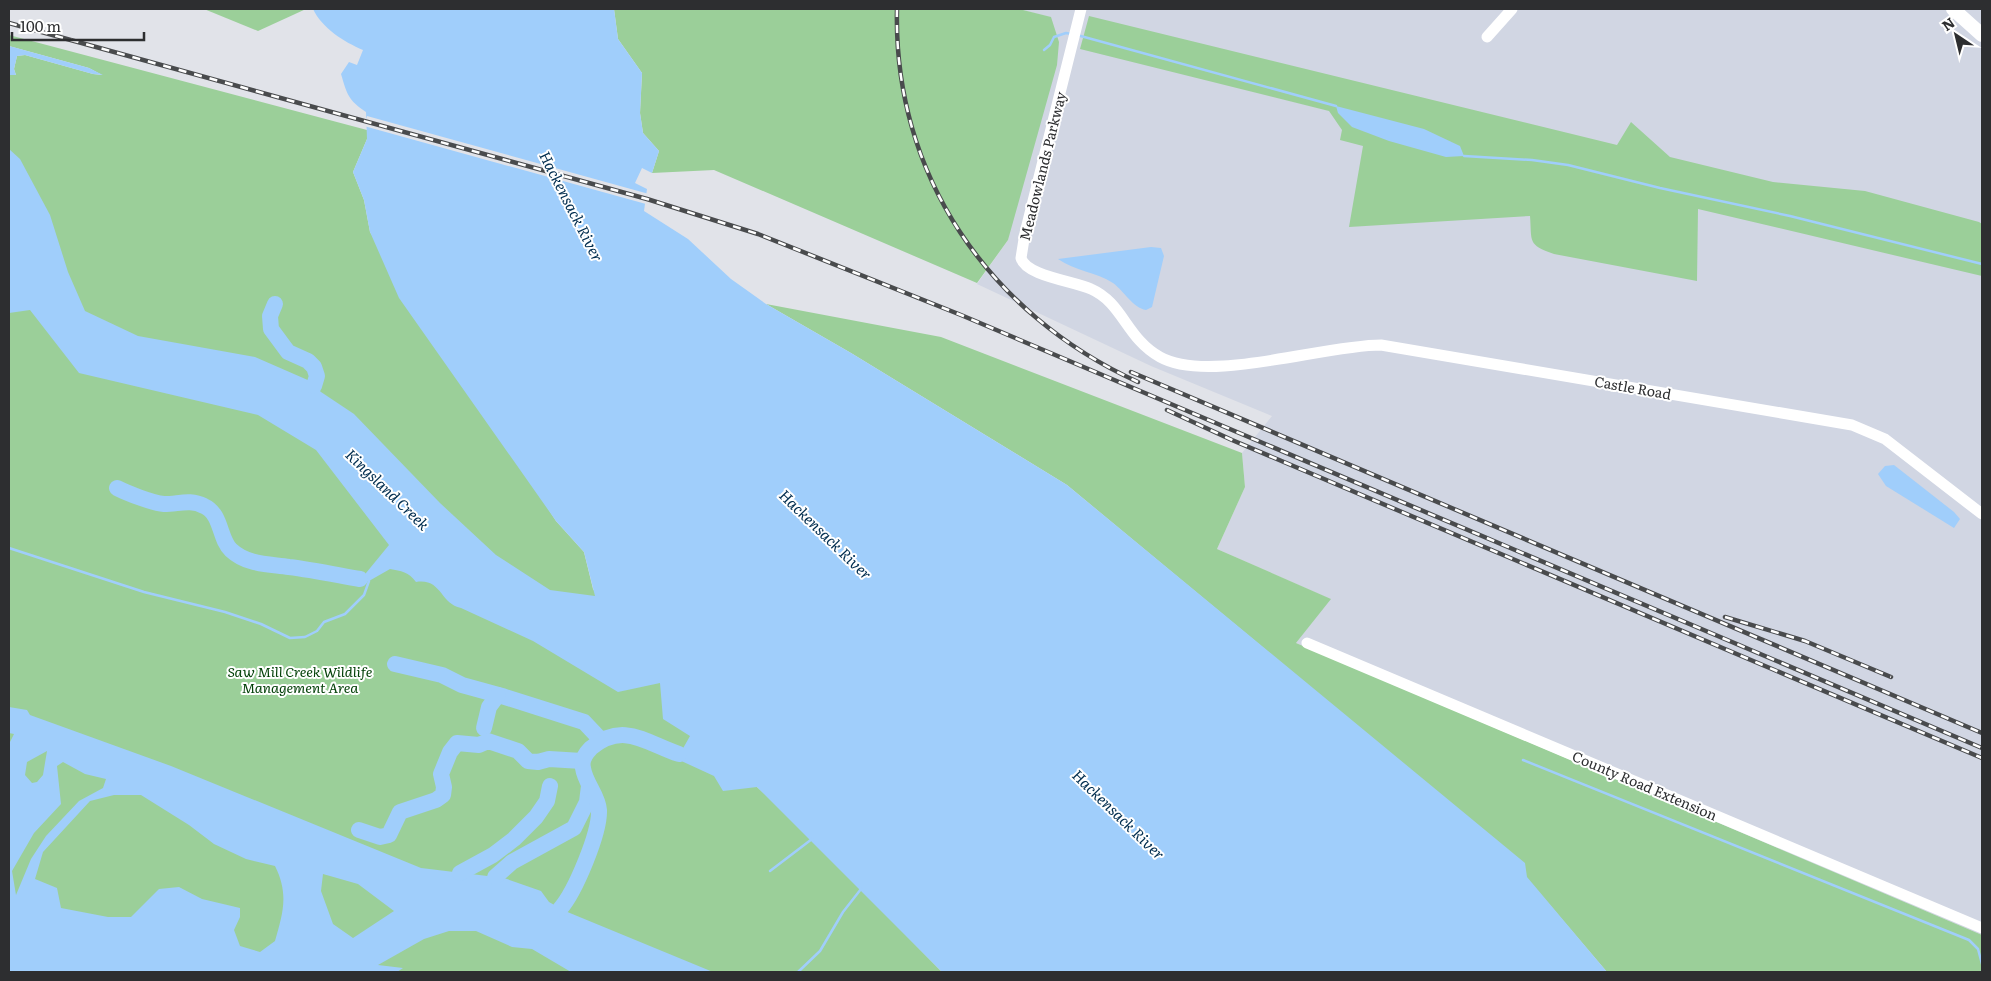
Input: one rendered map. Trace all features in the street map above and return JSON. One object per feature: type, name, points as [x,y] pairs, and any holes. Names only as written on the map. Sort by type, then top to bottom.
[{"type":"main road","points":[[1953,9],[1982,35]]},
{"type":"street","name":"Meadowlands Parkway","points":[[1081,9],[1025,233],[1021,252],[1022,262],[1034,271],[1089,288],[1104,295],[1130,332],[1148,350],[1161,358],[1188,367],[1257,362]]},
{"type":"street","points":[[1487,37],[1512,9]]},
{"type":"street","name":"Castle Road","points":[[1257,362],[1355,346],[1381,345],[1852,425],[1885,439],[1982,514]]},
{"type":"street","name":"County Road Extension","points":[[1308,643],[1982,928]]},
{"type":"shaded area","points":[[1019,9],[1982,9],[1982,935],[1296,643],[1330,599],[1217,549],[1245,487],[1242,453],[1272,416],[1151,366],[977,284],[1008,240],[1051,18]]},
{"type":"green space","points":[[204,9],[306,9],[258,31]]},
{"type":"green space","points":[[614,9],[1019,9],[1051,17],[1059,42],[1057,65],[1008,240],[977,283],[714,170],[652,173],[659,151],[643,133],[640,113],[642,73],[618,39]]},
{"type":"green space","points":[[1089,16],[1617,145],[1631,122],[1670,157],[1773,182],[1865,191],[1979,222],[1982,224],[1982,276],[1698,209],[1697,281],[1545,251],[1535,245],[1531,237],[1530,216],[1349,227],[1363,146],[1340,140],[1342,130],[1329,111],[1080,49]]},
{"type":"green space","name":"Saw Mill Creek Wildlife Management Area","points":[[9,35],[367,130],[367,139],[353,172],[364,200],[370,232],[556,521],[584,552],[593,589],[660,683],[757,787],[784,811],[942,972],[9,972],[9,75],[16,75],[14,69],[17,56],[25,55],[102,75],[89,68],[9,46]]},
{"type":"green space","points":[[766,304],[941,337],[1242,453],[1245,487],[1217,549],[1331,599],[1296,643],[1982,935],[1982,972],[1607,972],[1526,877],[1451,807],[1296,675],[1067,485],[851,353]]},
{"type":"water","points":[[313,9],[614,9],[618,39],[642,73],[640,113],[643,133],[659,151],[652,173],[642,168],[635,183],[647,189],[644,211],[688,239],[731,279],[766,304],[851,353],[1067,485],[1525,863],[1527,877],[1607,972],[942,972],[757,787],[723,791],[714,776],[677,759],[690,736],[663,719],[660,683],[618,692],[533,641],[454,606],[436,587],[425,582],[416,582],[411,576],[401,571],[390,569],[369,581],[357,584],[389,545],[316,450],[258,415],[79,373],[30,310],[9,313],[9,149],[20,159],[50,215],[68,272],[85,311],[138,336],[255,357],[310,381],[321,392],[354,414],[440,503],[496,555],[550,590],[595,596],[584,552],[556,521],[399,298],[370,232],[364,200],[353,172],[367,139],[366,112],[355,104],[349,96],[341,74],[349,62],[357,65],[363,50],[334,34]]},
{"type":"water","points":[[9,46],[89,68],[103,75],[93,74],[25,55],[17,56],[14,69],[16,75],[9,75]]},
{"type":"water","points":[[1336,106],[1424,129],[1460,146],[1464,156],[1446,157],[1389,141],[1352,127],[1338,113]]},
{"type":"water","points":[[1151,247],[1161,248],[1164,256],[1152,307],[1146,310],[1133,303],[1113,283],[1058,259]]},
{"type":"water","points":[[1894,465],[1954,512],[1960,519],[1954,528],[1886,486],[1878,474],[1885,466]]},
{"type":"water","points":[[9,707],[27,710],[30,715],[171,766],[421,868],[504,878],[541,891],[549,902],[565,911],[713,972],[571,972],[532,949],[512,947],[476,931],[449,931],[424,939],[378,965],[403,968],[397,972],[9,972],[9,744],[14,734],[9,733]],"holes":[[[47,751],[43,775],[37,782],[32,783],[25,775],[27,762]],[[63,762],[85,774],[106,779],[103,788],[79,801],[46,836],[31,859],[16,895],[12,871],[34,833],[61,804],[57,766]],[[114,795],[141,795],[189,825],[214,844],[246,859],[275,866],[283,895],[282,912],[275,941],[260,952],[240,946],[234,930],[240,917],[240,908],[202,899],[179,887],[159,889],[131,917],[108,917],[61,908],[57,888],[35,879],[43,852],[90,801]],[[323,874],[358,884],[394,911],[353,938],[333,924],[321,891]]]},
{"type":"pier","points":[[367,116],[649,194],[646,204],[364,126]]},
{"type":"waterway","points":[[1044,50],[1050,45],[1054,37],[1066,33],[1072,34]]},
{"type":"waterway","points":[[1077,35],[1336,106]]},
{"type":"waterway","points":[[1464,156],[1532,160],[1568,165],[1660,188],[1790,216],[1982,264]]},
{"type":"waterway","points":[[275,304],[270,316],[271,329],[288,352],[308,361],[314,367],[317,376],[314,386]]},
{"type":"waterway","points":[[117,488],[159,503],[189,502],[204,506],[214,515],[227,545],[244,559],[258,563],[360,579]]},
{"type":"waterway","points":[[9,548],[144,592],[225,612],[261,624],[290,638],[305,637],[317,631],[324,622],[345,614],[364,595],[369,581]]},
{"type":"waterway","points":[[395,664],[442,675],[462,685],[584,722],[601,740]]},
{"type":"waterway","points":[[484,728],[489,707],[498,695]]},
{"type":"waterway","points":[[560,909],[573,890],[586,862],[598,820],[598,805],[583,768],[583,760],[587,753],[603,740],[624,735],[645,740],[679,754]]},
{"type":"waterway","points":[[359,830],[380,837],[389,835],[400,812],[436,800],[443,795],[444,787],[441,774],[450,752],[457,743],[479,745],[488,741],[518,751],[528,761],[538,762],[549,759],[582,761]]},
{"type":"waterway","points":[[1523,760],[1969,940],[1978,949],[1982,964]]},
{"type":"waterway","points":[[460,873],[493,855],[514,839],[536,817],[547,801],[550,786]]},
{"type":"waterway","points":[[495,877],[512,862],[574,828],[587,802],[589,786]]},
{"type":"waterway","points":[[770,871],[812,839]]},
{"type":"waterway","points":[[798,972],[820,951],[843,912],[861,889]]},
{"type":"railway","points":[[897,9],[900,70],[912,128],[932,182],[960,232],[995,278],[1037,318],[1085,353],[1138,382]]},
{"type":"railway","points":[[9,23],[647,199],[758,234],[961,315],[1982,748]]},
{"type":"railway","points":[[1131,372],[1982,733]]},
{"type":"railway","points":[[1167,410],[1232,440],[1982,758]]},
{"type":"railway","points":[[1725,617],[1805,641],[1891,677]]},
{"type":"water label","name":"Hackensack River","points":[[572,206]]},
{"type":"water label","name":"Kingsland Creek","points":[[388,489]]},
{"type":"water label","name":"Hackensack River","points":[[826,534]]},
{"type":"water label","name":"Hackensack River","points":[[1119,814]]}]
